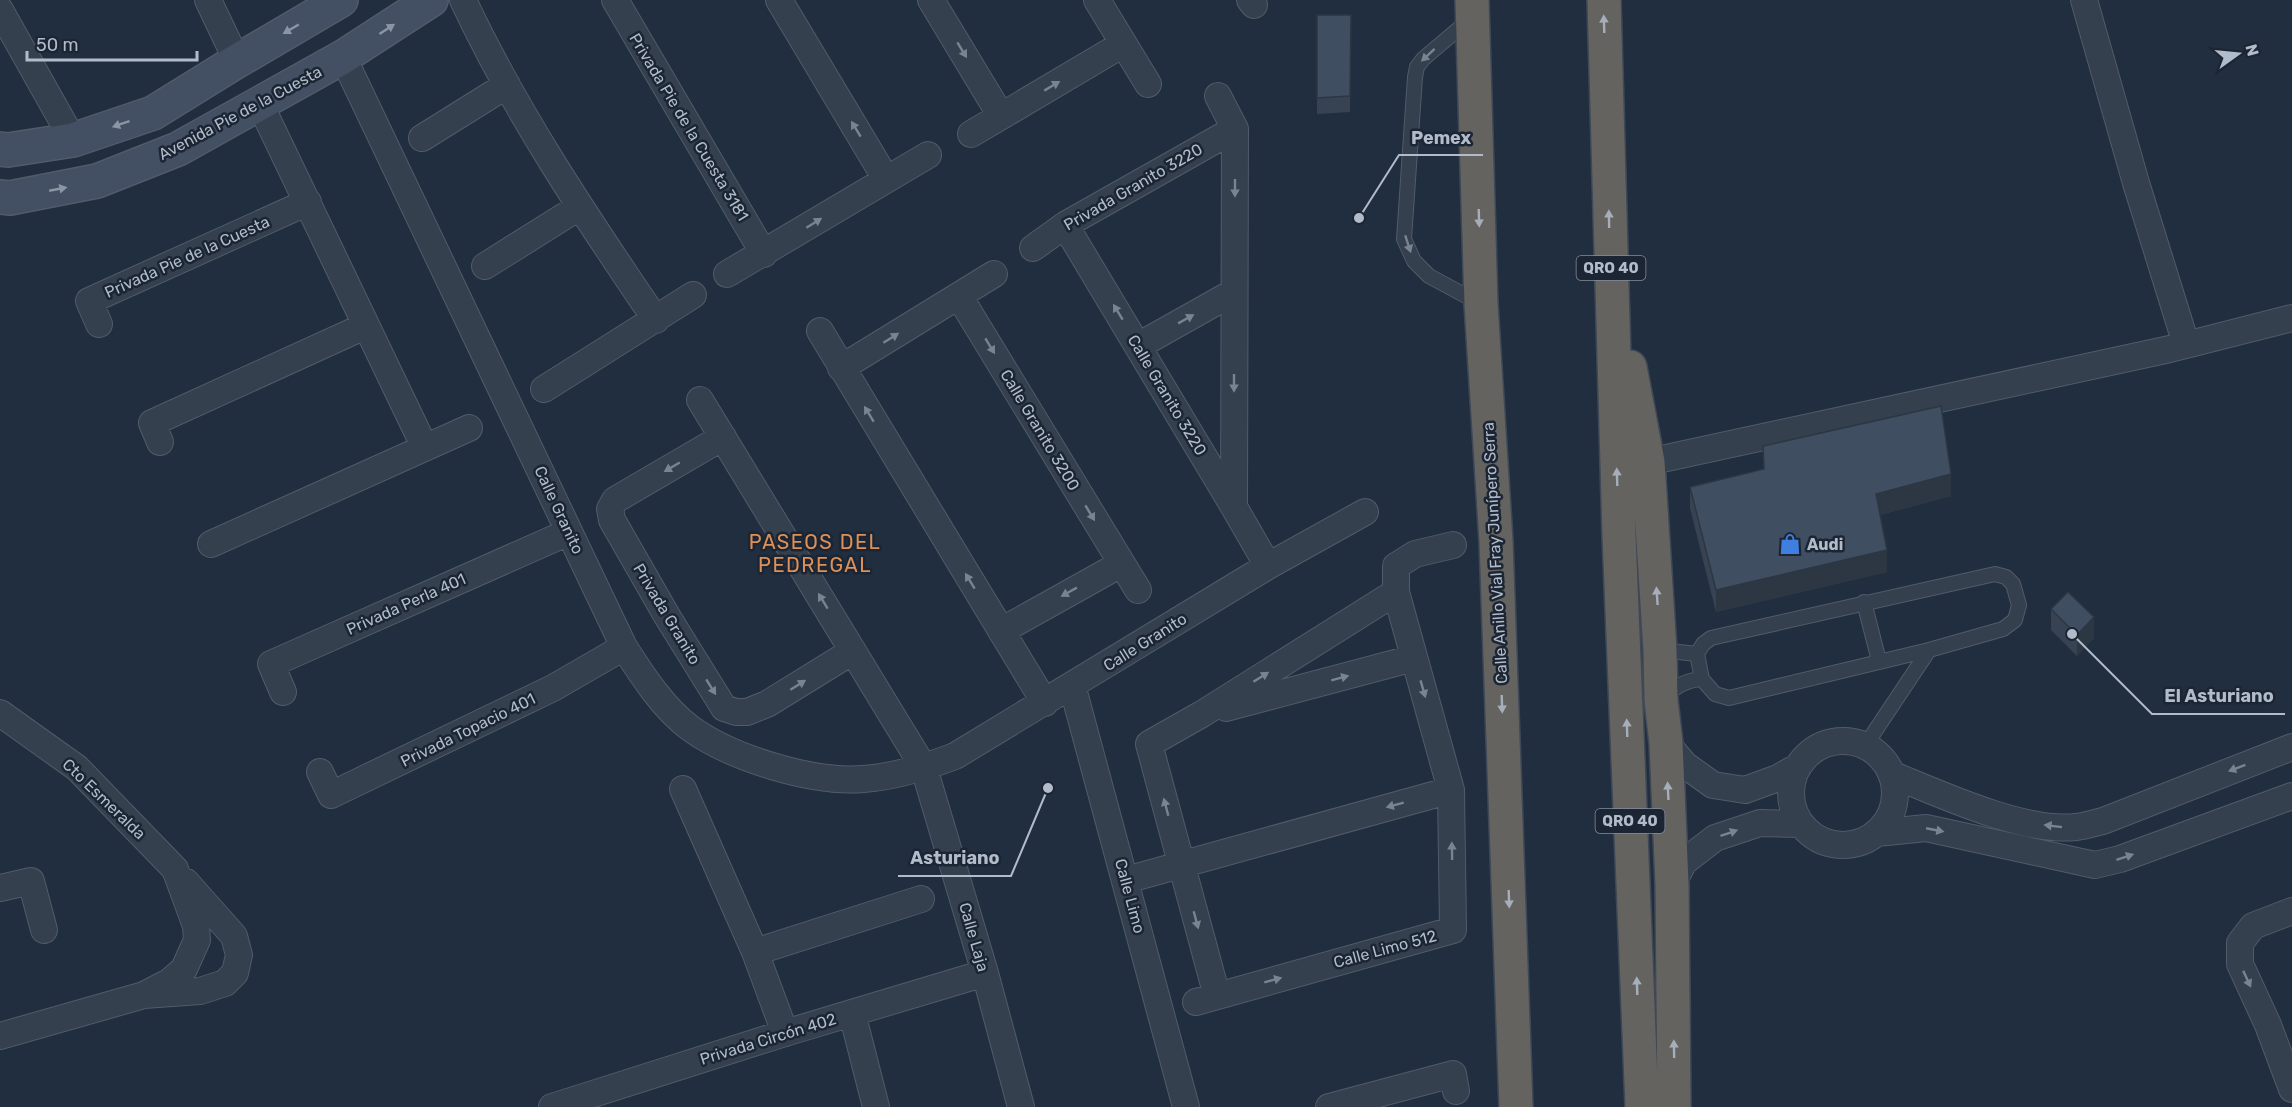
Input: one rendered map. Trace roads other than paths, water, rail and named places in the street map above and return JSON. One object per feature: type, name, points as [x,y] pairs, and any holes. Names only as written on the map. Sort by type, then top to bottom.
[{"type":"highway","name":"QRO 40","points":[[1604,0],[1610,264],[1642,1107]]},
{"type":"highway","name":"Calle Anillo Vial Fray Junípero Serra","points":[[1472,9],[1481,304],[1496,541],[1516,1107]]},
{"type":"highway","points":[[1610,264],[1648,462],[1661,700],[1666,743],[1672,885],[1674,1107]]},
{"type":"main road","points":[[0,149],[8,150],[74,140],[153,113],[341,0]]},
{"type":"main road","name":"Avenida Pie de la Cuesta","points":[[0,197],[10,198],[97,182],[178,149],[343,57],[431,0]]},
{"type":"street","points":[[208,0],[237,61]]},
{"type":"street","points":[[463,0],[507,85],[579,207],[656,320]]},
{"type":"street","name":"Privada Pie de la Cuesta 3181","points":[[615,0],[764,254]]},
{"type":"street","points":[[779,0],[886,179]]},
{"type":"street","points":[[931,0],[1001,116]]},
{"type":"street","points":[[1097,0],[1148,84]]},
{"type":"street","points":[[2084,0],[2136,183],[2186,344]]},
{"type":"street","points":[[0,10],[74,140]]},
{"type":"street","points":[[971,134],[1123,44]]},
{"type":"street","name":"Calle Granito","points":[[343,57],[624,647],[647,685],[690,728],[740,756],[804,775],[862,780],[924,768],[955,756],[1268,566],[1365,512]]},
{"type":"street","points":[[422,138],[507,85]]},
{"type":"street","points":[[1218,96],[1235,129],[1234,507]]},
{"type":"street","points":[[260,105],[425,448]]},
{"type":"street","name":"Privada Granito 3220","points":[[1033,248],[1065,225],[1235,129]]},
{"type":"street","points":[[727,274],[928,156]]},
{"type":"street","name":"Privada Pie de la Cuesta","points":[[99,324],[89,301],[308,202]]},
{"type":"street","points":[[485,266],[579,207]]},
{"type":"street","name":"Calle Granito 3220","points":[[1065,225],[1268,566]]},
{"type":"street","points":[[841,368],[994,274]]},
{"type":"street","points":[[1138,346],[1234,292]]},
{"type":"street","points":[[544,389],[693,295]]},
{"type":"street","name":"Calle Granito 3200","points":[[959,296],[1120,564],[1138,590]]},
{"type":"street","points":[[1648,462],[2186,344],[2292,318]]},
{"type":"street","points":[[160,441],[153,423],[365,326]]},
{"type":"street","points":[[820,331],[1045,703]]},
{"type":"street","points":[[700,400],[924,768]]},
{"type":"street","points":[[211,544],[469,428]]},
{"type":"street","name":"Privada Granito","points":[[723,437],[615,500],[610,509],[612,520],[667,616],[724,708],[736,712],[747,712],[767,704],[853,651]]},
{"type":"street","name":"Privada Perla 401","points":[[283,693],[271,664],[569,532]]},
{"type":"street","name":"Calle Limo 512","points":[[1396,592],[1202,714],[1149,744],[1181,863],[1206,999],[1453,930],[1451,790],[1396,592],[1396,566],[1415,554],[1453,545]]},
{"type":"street","points":[[1001,631],[1120,564]]},
{"type":"street","name":"Privada Topacio 401","points":[[320,772],[331,795],[553,688],[624,647]]},
{"type":"street","name":"Calle Limo 512","points":[[1202,714],[1414,658]]},
{"type":"street","name":"Calle Limo","points":[[1072,685],[1186,1107]]},
{"type":"street","name":"Cto Esmeralda","points":[[0,713],[76,768],[175,869],[234,936],[239,955],[235,973],[225,983],[200,991],[144,995]]},
{"type":"street","points":[[1666,743],[1685,765],[1713,785],[1745,790],[1778,778],[1797,767],[1810,752],[1827,743],[1846,741],[1865,746],[1881,758],[1891,774],[1895,794],[1890,815],[1877,833]]},
{"type":"street","points":[[1891,774],[1958,802],[2019,821],[2058,827],[2076,827],[2103,821],[2292,747]]},
{"type":"street","points":[[1797,767],[1791,786],[1792,806],[1801,824],[1815,837],[1836,845],[1858,843],[1877,833],[1926,828],[2095,865],[2120,859],[2292,796]]},
{"type":"street","name":"Calle Laja","points":[[924,768],[985,973],[1020,1107]]},
{"type":"street","points":[[683,789],[755,952],[785,1033]]},
{"type":"street","points":[[1126,880],[1451,790]]},
{"type":"street","points":[[1672,885],[1684,861],[1715,838],[1760,823],[1801,824]]},
{"type":"street","name":"Cto Esmeralda","points":[[0,1036],[144,995],[169,982],[184,969],[196,940],[196,926],[175,869]]},
{"type":"street","points":[[0,888],[31,881],[44,930]]},
{"type":"street","points":[[755,952],[921,899]]},
{"type":"street","points":[[2292,911],[2253,926],[2240,943],[2240,964],[2268,1025],[2292,1089]]},
{"type":"street","name":"Privada Circón 402","points":[[552,1107],[785,1033],[985,973]]},
{"type":"street","points":[[852,1013],[876,1107]]},
{"type":"street","points":[[1329,1107],[1453,1074],[1456,1091]]},
{"type":"lane","points":[[1472,9],[1417,67],[1404,239],[1414,261],[1429,276],[1481,304]]},
{"type":"lane","points":[[1995,574],[2006,577],[2013,584],[2019,605],[2015,620],[2003,629],[1929,650],[1729,698],[1715,694],[1702,679],[1697,654],[1703,644],[1711,638],[1864,602],[1995,574]]},
{"type":"lane","points":[[1864,602],[1879,661]]},
{"type":"lane","points":[[1660,650],[1697,654]]},
{"type":"lane","points":[[1865,746],[1929,650]]},
{"type":"lane","points":[[1661,700],[1679,685],[1691,680],[1702,679]]},
{"type":"place","name":"Pemex","points":[[1359,218]]},
{"type":"place","name":"Audi","points":[[1790,544]]},
{"type":"place","name":"El Asturiano","points":[[2072,634]]},
{"type":"place","name":"Asturiano","points":[[1048,788]]},
{"type":"district","name":"PASEOS DEL PEDREGAL","points":[[815,554]]}]
